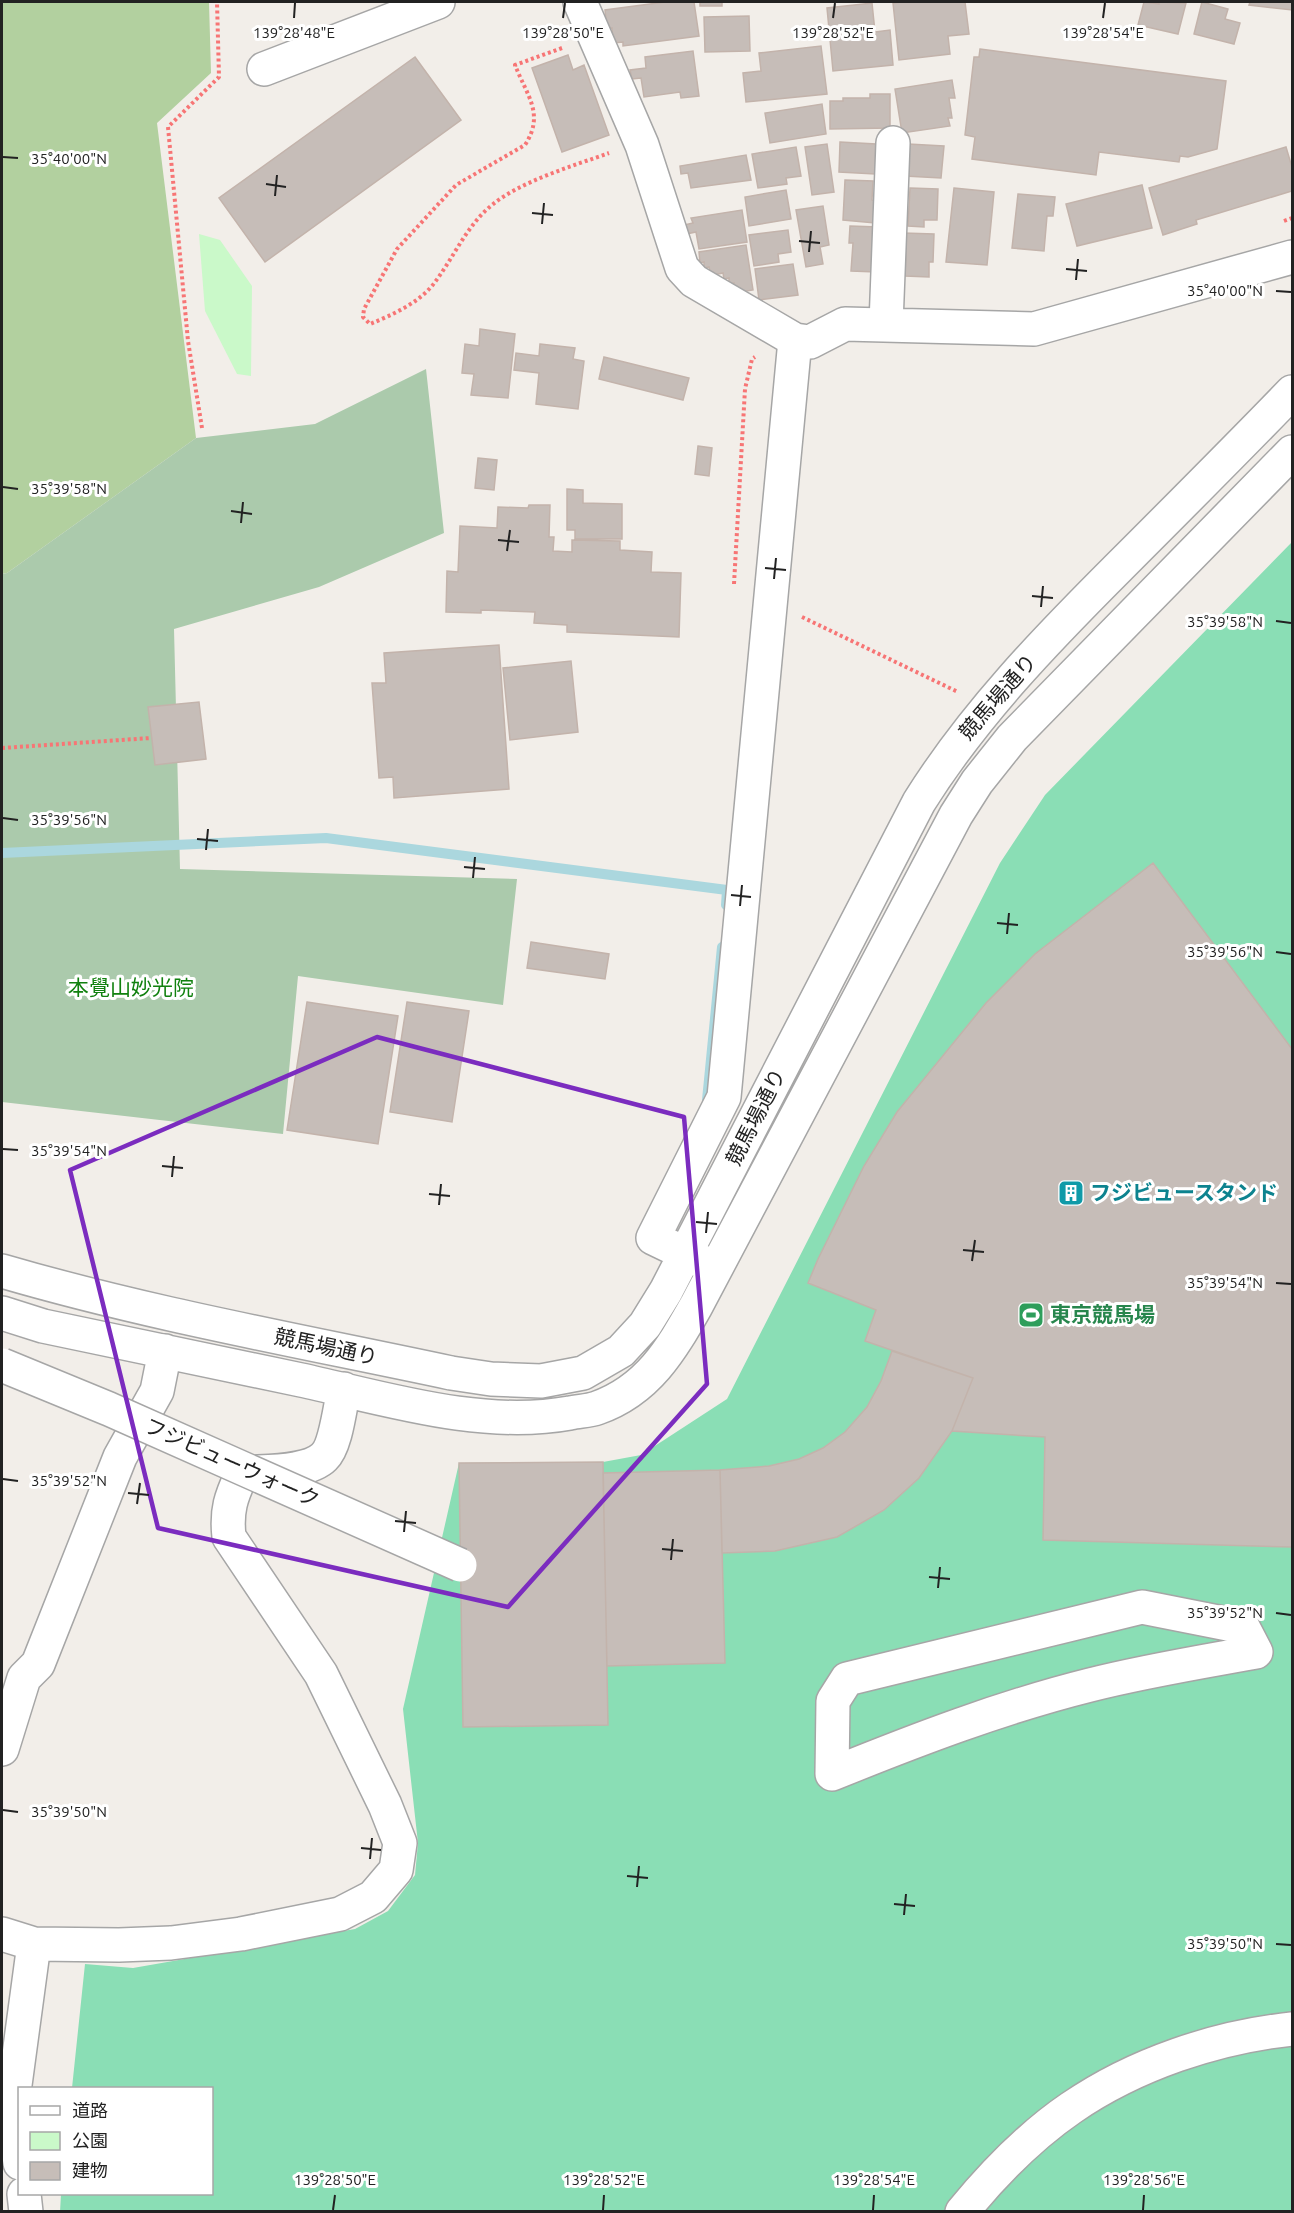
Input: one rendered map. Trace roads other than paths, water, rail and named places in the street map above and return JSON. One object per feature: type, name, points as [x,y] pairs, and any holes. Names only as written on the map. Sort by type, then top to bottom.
[{"type":"street","points":[[264,69],[438,2]]},
{"type":"street","points":[[580,2],[642,145],[682,268],[694,281],[788,336],[810,342],[845,324],[1034,329],[1293,257]]},
{"type":"street","points":[[886,324],[893,142]]},
{"type":"street","points":[[716,1268],[652,1238],[724,1097],[771,602],[788,336]]},
{"type":"street","name":"競馬場通り","points":[[2,1271],[52,1286],[169,1314],[451,1373],[490,1379],[541,1381],[583,1373],[621,1351],[645,1325],[666,1291],[914,813],[945,762],[983,712],[1074,613],[1293,392]]},
{"type":"street","name":"競馬場通り","points":[[2,1314],[43,1326],[484,1417],[542,1418],[596,1408],[625,1395],[652,1374],[675,1343],[956,814],[977,782],[1012,738],[1293,452]]},
{"type":"street","points":[[2,1749],[24,1678],[38,1664],[120,1457],[157,1391],[165,1352]]},
{"type":"street","name":"フジビューウォーク","points":[[2,1365],[109,1409],[460,1565]]},
{"type":"street","points":[[2,1934],[34,1944],[171,1943],[241,1934],[340,1914],[374,1897],[396,1870],[400,1843],[385,1805],[321,1674],[229,1537],[227,1519],[230,1499],[242,1473],[304,1467],[324,1457],[332,1442],[344,1389]]},
{"type":"street","points":[[1142,1607],[1243,1627],[1256,1652],[1150,1671],[1079,1688],[951,1728],[832,1774],[833,1701],[847,1679],[1142,1607]]},
{"type":"street","points":[[18,2149],[12,2107],[34,1944]]},
{"type":"street","points":[[962,2211],[1022,2148],[1070,2108],[1105,2086],[1161,2061],[1216,2044],[1293,2029]]},
{"type":"street","points":[[24,2195],[26,2211]]},
{"type":"waterway","points":[[2,853],[326,838],[727,890],[726,905]]},
{"type":"waterway","points":[[707,1100],[722,947]]},
{"type":"place","name":"フジビュースタンド","points":[[1071,1193]]},
{"type":"place","name":"東京競馬場","points":[[1031,1315]]},
{"type":"park label","name":"本覺山妙光院","points":[[131,988]]}]
